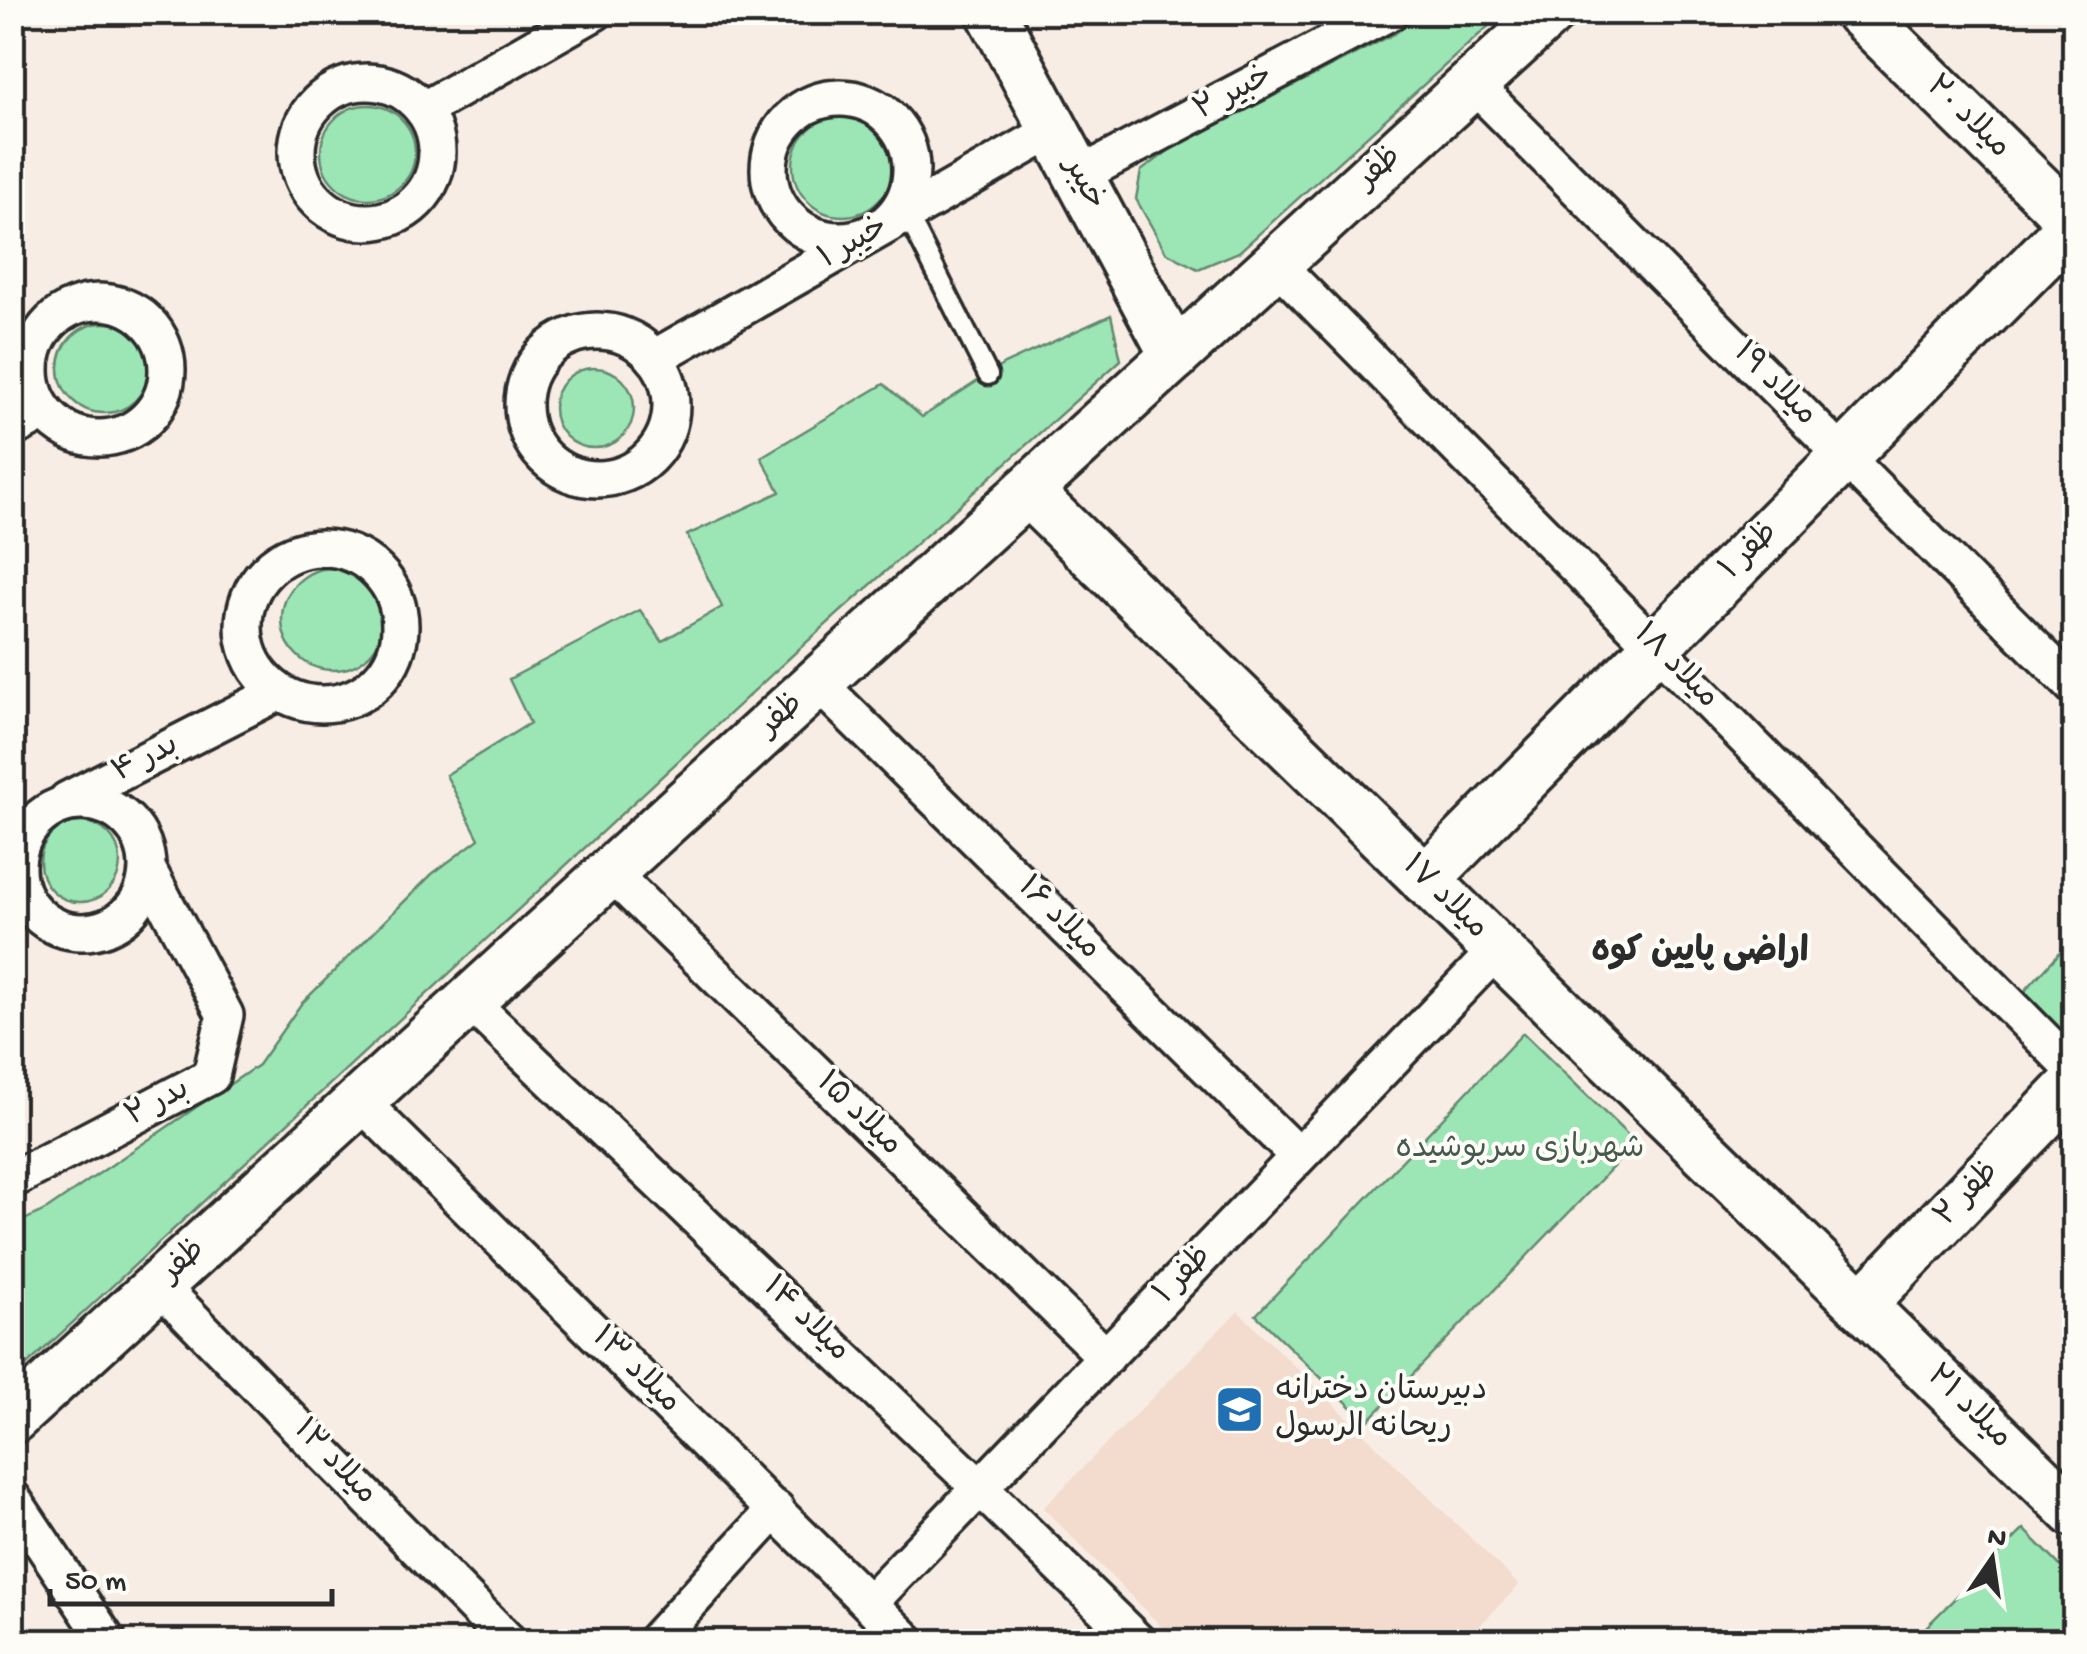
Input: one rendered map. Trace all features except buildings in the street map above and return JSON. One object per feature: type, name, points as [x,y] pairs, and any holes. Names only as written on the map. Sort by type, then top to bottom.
[{"type":"street","points":[[423,110],[595,12]]},
{"type":"street","name":"خیبر","points":[[992,12],[1175,356]]},
{"type":"street","name":"خبیر ۲","points":[[1078,176],[1390,12]]},
{"type":"street","name":"ظفر","points":[[12,1419],[1551,12]]},
{"type":"street","name":"میلاد ۲۰","points":[[1858,12],[2074,223]]},
{"type":"street","points":[[363,81],[386,84],[407,94],[423,110],[434,130],[434,175],[422,195],[404,211],[382,220],[359,222],[336,215],[317,201],[304,182],[297,160],[298,136],[306,115],[321,98],[341,86],[363,81]]},
{"type":"street","name":"میلاد ۱۹","points":[[1473,84],[2074,687]]},
{"type":"street","points":[[850,98],[875,106],[896,123],[909,146],[912,172],[906,198],[891,220],[869,235],[844,241],[817,237],[794,224],[777,204],[768,179],[770,152],[780,128],[800,110],[824,99],[850,98]]},
{"type":"street","name":"خیبر ۱","points":[[654,358],[1054,130]]},
{"type":"street","name":"ظفر ۱","points":[[1425,880],[2074,223]]},
{"type":"street","name":"میلاد ۱۸","points":[[1276,264],[2074,1070]]},
{"type":"street","points":[[588,332],[613,333],[637,342],[654,358],[666,378],[671,402],[669,425],[659,446],[644,463],[612,478],[577,477],[554,466],[536,448],[525,425],[522,400],[529,375],[543,354],[564,339],[588,332]]},
{"type":"street","points":[[12,430],[44,412]]},
{"type":"street","name":"میلاد ۱۷","points":[[1027,491],[1861,1305]]},
{"type":"street","points":[[329,548],[354,554],[376,568],[392,589],[400,614],[400,639],[392,664],[375,684],[354,698],[329,705],[303,702],[279,692],[260,674],[248,652],[243,626],[248,601],[260,578],[279,561],[302,550],[329,548]]},
{"type":"street","name":"میلاد ۱۶","points":[[818,682],[1298,1156]]},
{"type":"street","name":"بدر ۴","points":[[12,828],[279,692]]},
{"type":"street","points":[[82,801],[103,804],[123,814],[138,830],[147,850],[149,872],[138,900],[115,925],[94,932],[72,933],[52,926],[34,912],[22,894],[16,873],[18,852],[26,831],[49,810],[82,801]]},
{"type":"street","name":"بدر ۲","points":[[12,1180],[210,1076],[224,1015],[149,872]]},
{"type":"street","name":"میلاد ۱۵","points":[[610,872],[1106,1357]]},
{"type":"street","name":"ظفر ۱","points":[[870,1602],[1497,950]]},
{"type":"street","name":"میلاد ۱۴","points":[[469,1001],[1138,1642]]},
{"type":"street","name":"ظفر ۲","points":[[1861,1305],[2074,1084]]},
{"type":"street","name":"میلاد ۱۳","points":[[360,1101],[908,1642]]},
{"type":"street","name":"میلاد ۱۲","points":[[159,1284],[509,1642]]},
{"type":"street","name":"میلاد ۲۱","points":[[1861,1305],[2074,1512]]},
{"type":"street","points":[[12,1498],[108,1642]]},
{"type":"street","points":[[654,1642],[776,1509]]},
{"type":"lane","points":[[906,214],[988,375]]},
{"type":"shaded area","name":"دبیرستان دخترانه ریحانه الرسول","points":[[1238,1311],[1519,1585],[1465,1641],[1176,1641],[1043,1508]]},
{"type":"green space","points":[[1426,12],[1503,13],[1239,252],[1198,269],[1166,252],[1136,199],[1141,171],[1171,149],[1394,34]]},
{"type":"green space","points":[[368,105],[386,108],[401,119],[412,134],[412,170],[401,185],[386,196],[368,199],[350,196],[335,185],[324,170],[321,152],[324,134],[335,119],[350,108]]},
{"type":"green space","points":[[843,116],[871,124],[885,138],[893,166],[885,194],[871,208],[843,216],[815,208],[801,194],[793,166],[801,138],[815,124]]},
{"type":"green space","points":[[1111,315],[1121,360],[798,650],[12,1379],[12,1226],[47,1209],[258,1065],[301,1004],[432,874],[479,839],[446,775],[530,723],[509,679],[640,610],[662,641],[722,607],[687,535],[780,492],[761,457],[884,384],[922,417],[1004,364]]},
{"type":"green space","points":[[104,323],[121,326],[136,336],[146,351],[146,385],[136,400],[121,410],[104,413],[87,410],[72,400],[62,385],[59,368],[62,351],[72,336],[87,326]]},
{"type":"green space","points":[[594,368],[609,371],[622,380],[631,393],[631,423],[622,436],[609,445],[594,448],[579,445],[566,436],[557,423],[554,408],[557,393],[566,380],[579,371]]},
{"type":"green space","points":[[333,568],[352,572],[369,583],[380,600],[384,619],[380,638],[369,655],[352,666],[333,670],[314,666],[297,655],[286,638],[282,619],[286,600],[297,583],[314,572]]},
{"type":"green space","points":[[80,822],[95,825],[108,834],[117,847],[117,877],[108,890],[95,899],[80,902],[65,899],[52,890],[43,877],[40,862],[43,847],[52,834],[65,825]]},
{"type":"green space","points":[[2074,937],[2074,1023],[2065,1033],[2022,994]]},
{"type":"green space","name":"شهربازی سرپوشیده","points":[[1523,1033],[1636,1143],[1367,1422],[1256,1315]]},
{"type":"green space","points":[[2024,1529],[2074,1580],[2074,1641],[1912,1641]]},
{"type":"place","name":"دبیرستان دخترانه ریحانه الرسول","points":[[1240,1410]]},
{"type":"district","name":"اراضی پایین کوه","points":[[1700,953]]}]
